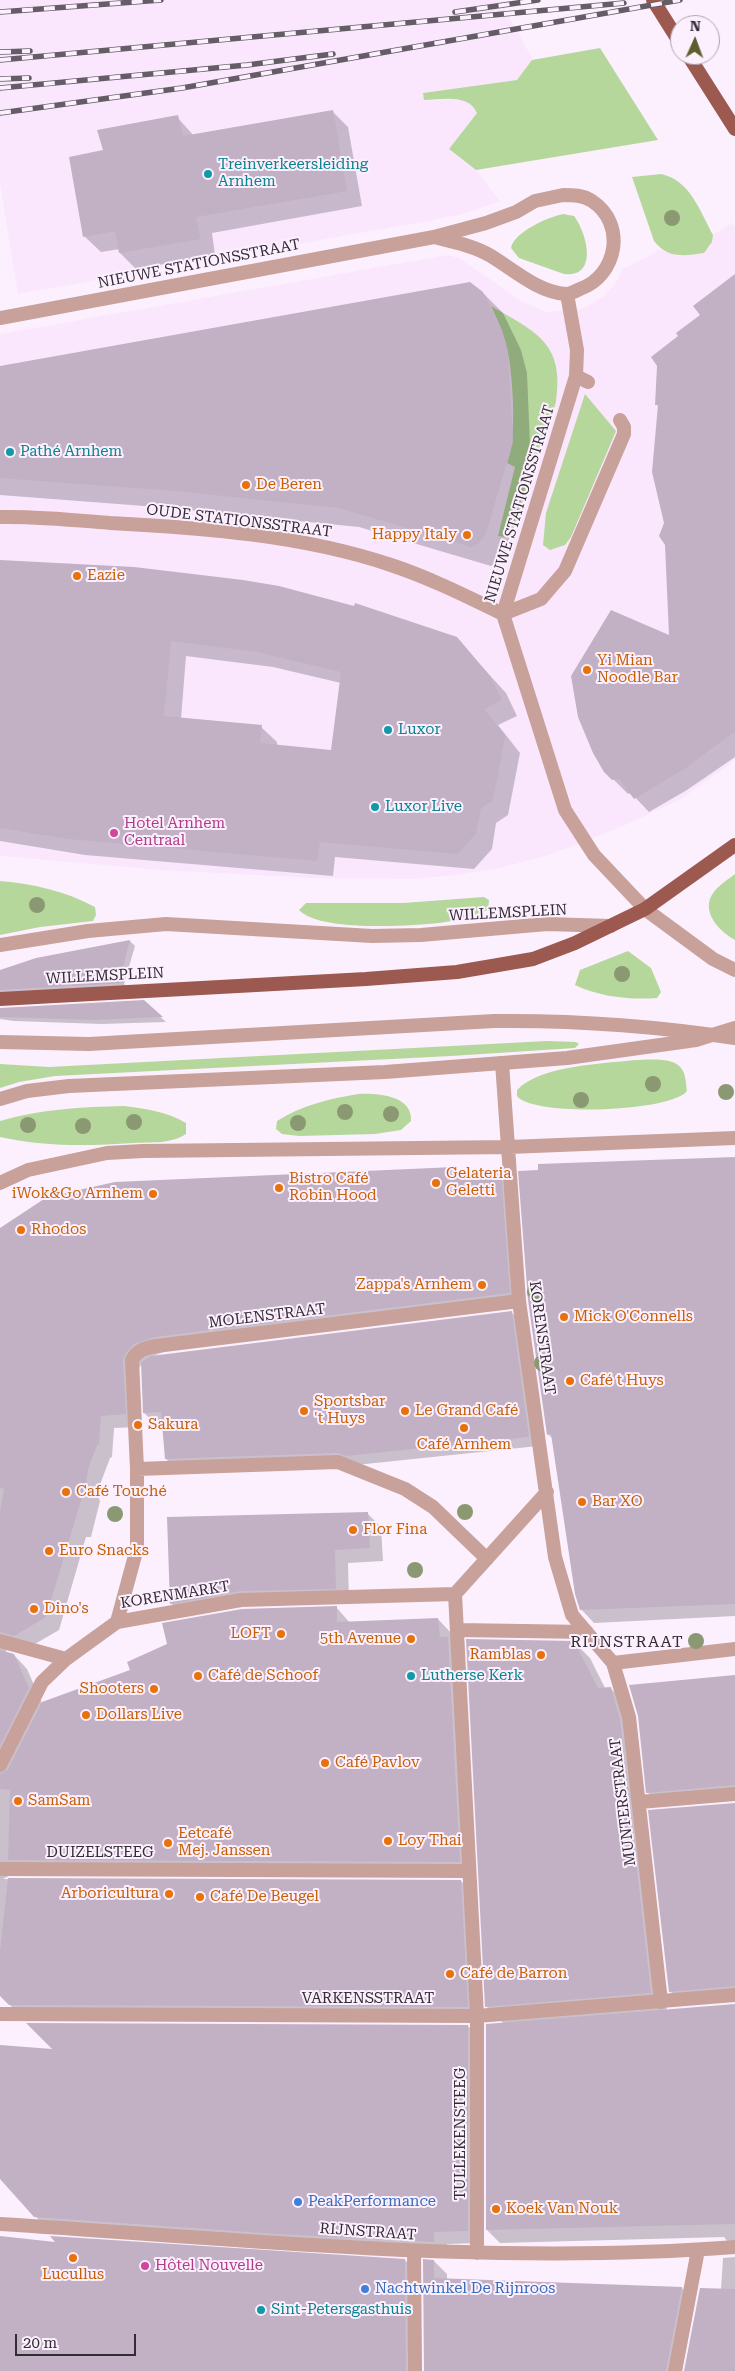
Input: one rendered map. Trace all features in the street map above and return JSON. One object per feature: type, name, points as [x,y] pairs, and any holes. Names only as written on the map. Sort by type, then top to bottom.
[{"type":"main road","points":[[653,0],[670,27]]},
{"type":"main road","points":[[694,65],[735,129]]},
{"type":"main road","points":[[611,926],[645,909],[735,845]]},
{"type":"main road","name":"WILLEMSPLEIN","points":[[0,999],[366,979],[457,972],[533,959],[576,943],[611,926]]},
{"type":"street","name":"NIEUWE STATIONSSTRAAT","points":[[0,318],[434,237],[486,223],[516,212],[535,201],[563,195],[578,195],[592,201],[606,214],[611,224],[613,251],[604,274],[595,283],[567,294],[544,288],[511,270],[491,256],[464,244],[434,237]]},
{"type":"street","name":"NIEUWE STATIONSSTRAAT","points":[[503,614],[582,379],[567,294]]},
{"type":"street","name":"NIEUWE STATIONSSTRAAT","points":[[503,614],[541,599],[565,570],[624,434],[624,427],[620,420]]},
{"type":"street","name":"OUDE STATIONSSTRAAT","points":[[0,517],[173,526],[286,540],[340,550],[392,565],[503,614]]},
{"type":"street","points":[[503,614],[565,810],[594,855],[645,909],[713,959],[735,970]]},
{"type":"street","name":"WILLEMSPLEIN","points":[[0,945],[88,931],[166,924],[372,936],[421,935],[547,924],[611,926]]},
{"type":"street","points":[[0,1042],[89,1044],[521,1021],[637,1025],[735,1038]]},
{"type":"street","points":[[0,1099],[27,1091],[69,1086],[376,1072],[573,1057],[717,1035],[735,1028]]},
{"type":"street","name":"KORENSTRAAT","points":[[502,1063],[519,1301],[555,1557],[572,1614]]},
{"type":"street","points":[[0,1183],[28,1170],[107,1153],[134,1151],[509,1147],[735,1138]]},
{"type":"street","name":"MOLENSTRAAT","points":[[137,1469],[132,1360],[140,1350],[156,1346],[519,1301]]},
{"type":"street","points":[[137,1469],[338,1462],[398,1486],[433,1507],[486,1559]]},
{"type":"street","name":"KORENMARKT","points":[[137,1469],[137,1548],[117,1622],[241,1600],[455,1594]]},
{"type":"street","points":[[455,1594],[547,1492]]},
{"type":"street","name":"TULLEKENSTEEG","points":[[455,1594],[477,2016],[477,2253]]},
{"type":"street","name":"MUNTERSTRAAT","points":[[572,1614],[613,1663],[629,1717],[661,2002]]},
{"type":"street","points":[[0,1765],[42,1682],[66,1659],[117,1622]]},
{"type":"street","points":[[457,1630],[587,1632]]},
{"type":"street","points":[[0,1641],[66,1659]]},
{"type":"street","points":[[613,1663],[735,1649]]},
{"type":"street","points":[[640,1802],[735,1794]]},
{"type":"street","name":"DUIZELSTEEG","points":[[0,1869],[469,1871]]},
{"type":"street","name":"VARKENSSTRAAT","points":[[0,2014],[477,2016],[735,1995]]},
{"type":"street","name":"RIJNSTRAAT","points":[[0,2224],[414,2251],[582,2255],[735,2248]]},
{"type":"street","points":[[675,2371],[698,2250]]},
{"type":"street","points":[[414,2251],[414,2371]]},
{"type":"shaded area","points":[[0,0],[500,0],[533,60],[517,80],[423,93],[425,100],[463,99],[476,109],[478,112],[449,149],[476,170],[500,201],[470,212],[433,220],[18,294],[0,184]]},
{"type":"shaded area","points":[[732,223],[735,228],[735,759],[731,763],[681,799],[621,827],[552,854],[504,867],[457,875],[413,879],[311,878],[160,870],[0,856],[0,334],[447,255],[459,258],[523,302],[546,312],[582,309],[604,296],[616,283],[623,269],[661,250],[679,256],[709,248],[713,235]]},
{"type":"green space","points":[[600,48],[658,140],[476,170],[449,149],[477,113],[473,107],[461,100],[454,99],[424,100],[423,93],[517,80],[532,60]]},
{"type":"green space","points":[[661,174],[671,177],[680,183],[698,207],[713,235],[712,242],[704,253],[677,255],[665,251],[654,241],[632,177]]},
{"type":"green space","points":[[563,214],[574,216],[583,233],[587,253],[586,262],[582,269],[575,273],[564,274],[519,258],[511,248],[518,236],[532,226]]},
{"type":"green space","points":[[491,306],[534,332],[544,342],[556,366],[558,382],[556,402],[513,531],[505,537],[498,536],[515,467],[507,463],[512,440],[513,393],[507,347]]},
{"type":"green space","points":[[585,394],[616,431],[571,537],[565,545],[550,550],[543,545],[546,513]]},
{"type":"green space","points":[[735,874],[735,940],[715,923],[709,905],[714,891]]},
{"type":"green space","points":[[0,881],[37,886],[84,901],[95,907],[96,915],[93,921],[40,927],[0,935]]},
{"type":"green space","points":[[484,897],[489,900],[488,910],[458,920],[425,924],[387,926],[344,925],[310,917],[299,910],[306,903],[403,903]]},
{"type":"green space","points":[[628,951],[651,968],[661,992],[657,998],[615,997],[575,985],[580,970]]},
{"type":"green space","points":[[547,1041],[576,1042],[579,1044],[575,1048],[451,1056],[55,1076],[19,1082],[0,1088],[0,1064],[49,1067]]},
{"type":"green space","points":[[635,1060],[662,1060],[675,1063],[683,1071],[687,1091],[676,1098],[656,1104],[602,1109],[548,1107],[528,1103],[517,1096],[517,1090],[541,1075],[573,1067]]},
{"type":"green space","points":[[358,1094],[383,1095],[400,1101],[410,1112],[411,1121],[401,1130],[375,1134],[299,1136],[282,1134],[276,1129],[277,1121],[286,1115],[326,1101]]},
{"type":"green space","points":[[124,1106],[156,1111],[178,1119],[186,1123],[186,1134],[161,1142],[83,1145],[33,1143],[0,1137],[0,1121],[15,1117],[61,1109]]},
{"type":"building","name":"Treinverkeersleiding Arnhem","points":[[333,110],[347,191],[196,217],[200,239],[119,253],[115,231],[83,237],[69,157],[103,150],[97,130],[178,115],[183,136]]},
{"type":"building","points":[[735,274],[735,731],[687,767],[634,799],[619,779],[612,780],[604,772],[593,753],[578,717],[571,676],[611,610],[669,635],[665,545],[659,536],[664,523],[652,472],[658,405],[655,405],[657,366],[651,357],[678,336],[676,333],[700,315],[693,306]]},
{"type":"building","points":[[470,282],[483,292],[502,330],[508,352],[513,442],[486,533],[479,543],[471,547],[339,508],[176,491],[0,478],[0,366]]},
{"type":"building","points":[[0,560],[134,567],[243,580],[279,586],[354,606],[355,603],[457,637],[490,676],[502,700],[484,709],[505,736],[493,800],[481,808],[476,833],[458,854],[320,842],[317,861],[69,839],[0,828]],"holes":[[[171,641],[257,652],[341,672],[331,750],[260,743],[262,725],[164,716]]]},
{"type":"building","points":[[130,940],[120,978],[125,983],[0,990],[0,970],[36,958]]},
{"type":"building","points":[[144,1000],[163,1017],[95,1020],[0,1017],[0,1008]]},
{"type":"building","points":[[735,1157],[735,1604],[580,1610],[575,1594],[551,1434],[547,1435],[528,1300],[518,1171],[538,1170],[538,1164]]},
{"type":"building","points":[[455,1167],[455,1174],[501,1171],[510,1293],[155,1337],[134,1344],[123,1360],[126,1414],[101,1416],[99,1444],[88,1469],[86,1484],[46,1617],[14,1636],[0,1632],[0,1512],[4,1489],[0,1488],[0,1228],[47,1197],[115,1182]]},
{"type":"building","points":[[512,1311],[529,1437],[346,1456],[338,1453],[165,1459],[161,1412],[143,1413],[141,1362],[151,1356]]},
{"type":"building","points":[[368,1512],[370,1548],[335,1550],[336,1589],[241,1591],[170,1604],[167,1517]]},
{"type":"building","points":[[337,1606],[337,1622],[438,1618],[440,1637],[448,1637],[460,1862],[8,1860],[10,1790],[0,1789],[0,1774],[8,1769],[42,1702],[130,1670],[127,1662],[167,1644],[162,1623],[242,1609]]},
{"type":"building","points":[[466,1639],[574,1641],[598,1688],[611,1687],[620,1719],[651,1993],[485,2007]]},
{"type":"building","points":[[0,1650],[14,1654],[29,1688],[0,1746]]},
{"type":"building","points":[[735,1675],[735,1785],[646,1793],[638,1716],[629,1685]]},
{"type":"building","points":[[735,1803],[735,1986],[669,1992],[648,1810]]},
{"type":"building","points":[[8,1878],[461,1880],[468,2007],[9,2005],[0,1996],[0,1951]]},
{"type":"building","points":[[735,2004],[735,2224],[486,2230],[486,2024]]},
{"type":"building","points":[[26,2023],[468,2025],[468,2231],[434,2232],[434,2242],[276,2234],[34,2217],[0,2179],[0,2045],[52,2049]]},
{"type":"building","points":[[0,2236],[55,2242],[50,2236],[405,2259],[406,2371],[0,2371]]},
{"type":"building","points":[[423,2259],[434,2260],[434,2278],[682,2287],[666,2371],[424,2371]]},
{"type":"building","points":[[700,2288],[735,2289],[735,2371],[684,2371]]},
{"type":"railway","points":[[0,12],[161,0]]},
{"type":"railway","points":[[455,12],[538,0]]},
{"type":"railway","points":[[0,113],[182,88],[680,0]]},
{"type":"railway","points":[[0,60],[624,3]]},
{"type":"railway","points":[[0,52],[30,51]]},
{"type":"railway","points":[[0,88],[247,65],[333,54]]},
{"type":"railway","points":[[0,79],[29,78]]},
{"type":"place","name":"Treinverkeersleiding Arnhem","points":[[208,174]]},
{"type":"place","name":"Pathé Arnhem","points":[[10,452]]},
{"type":"place","name":"De Beren","points":[[246,485]]},
{"type":"place","name":"Happy Italy","points":[[467,535]]},
{"type":"place","name":"Eazie","points":[[77,576]]},
{"type":"place","name":"Yi Mian Noodle Bar","points":[[587,670]]},
{"type":"place","name":"Luxor","points":[[388,730]]},
{"type":"place","name":"Luxor Live","points":[[375,807]]},
{"type":"place","name":"Hotel Arnhem Centraal","points":[[114,833]]},
{"type":"place","name":"Gelateria Geletti","points":[[436,1183]]},
{"type":"place","name":"Bistro Café Robin Hood","points":[[279,1188]]},
{"type":"place","name":"iWok&Go Arnhem","points":[[153,1194]]},
{"type":"place","name":"Rhodos","points":[[21,1230]]},
{"type":"place","name":"Zappa's Arnhem","points":[[482,1285]]},
{"type":"place","name":"Mick O'Connells","points":[[564,1317]]},
{"type":"place","name":"Café t Huys","points":[[570,1381]]},
{"type":"place","name":"Sportsbar 't Huys","points":[[304,1411]]},
{"type":"place","name":"Le Grand Café","points":[[405,1411]]},
{"type":"place","name":"Sakura","points":[[138,1425]]},
{"type":"place","name":"Café Arnhem","points":[[464,1428]]},
{"type":"place","name":"Café Touché","points":[[66,1492]]},
{"type":"place","name":"Bar XO","points":[[582,1502]]},
{"type":"place","name":"Flor Fina","points":[[353,1530]]},
{"type":"place","name":"Euro Snacks","points":[[49,1551]]},
{"type":"place","name":"Dino's","points":[[34,1609]]},
{"type":"place","name":"LOFT","points":[[281,1634]]},
{"type":"place","name":"5th Avenue","points":[[411,1639]]},
{"type":"place","name":"Ramblas","points":[[541,1655]]},
{"type":"place","name":"Café de Schoof","points":[[198,1676]]},
{"type":"place","name":"Lutherse Kerk","points":[[411,1676]]},
{"type":"place","name":"Shooters","points":[[154,1689]]},
{"type":"place","name":"Dollars Live","points":[[86,1715]]},
{"type":"place","name":"Café Pavlov","points":[[325,1763]]},
{"type":"place","name":"SamSam","points":[[18,1801]]},
{"type":"place","name":"Loy Thai","points":[[388,1841]]},
{"type":"place","name":"Eetcafé Mej. Janssen","points":[[168,1843]]},
{"type":"place","name":"Arboricultura","points":[[169,1894]]},
{"type":"place","name":"Café De Beugel","points":[[200,1897]]},
{"type":"place","name":"Café de Barron","points":[[450,1974]]},
{"type":"place","name":"PeakPerformance","points":[[298,2202]]},
{"type":"place","name":"Koek Van Nouk","points":[[496,2209]]},
{"type":"place","name":"Lucullus","points":[[73,2258]]},
{"type":"place","name":"Hôtel Nouvelle","points":[[145,2266]]},
{"type":"place","name":"Nachtwinkel De Rijnroos","points":[[365,2289]]},
{"type":"place","name":"Sint-Petersgasthuis","points":[[261,2310]]},
{"type":"district","name":"RIJNSTRAAT","points":[[627,1642]]}]
